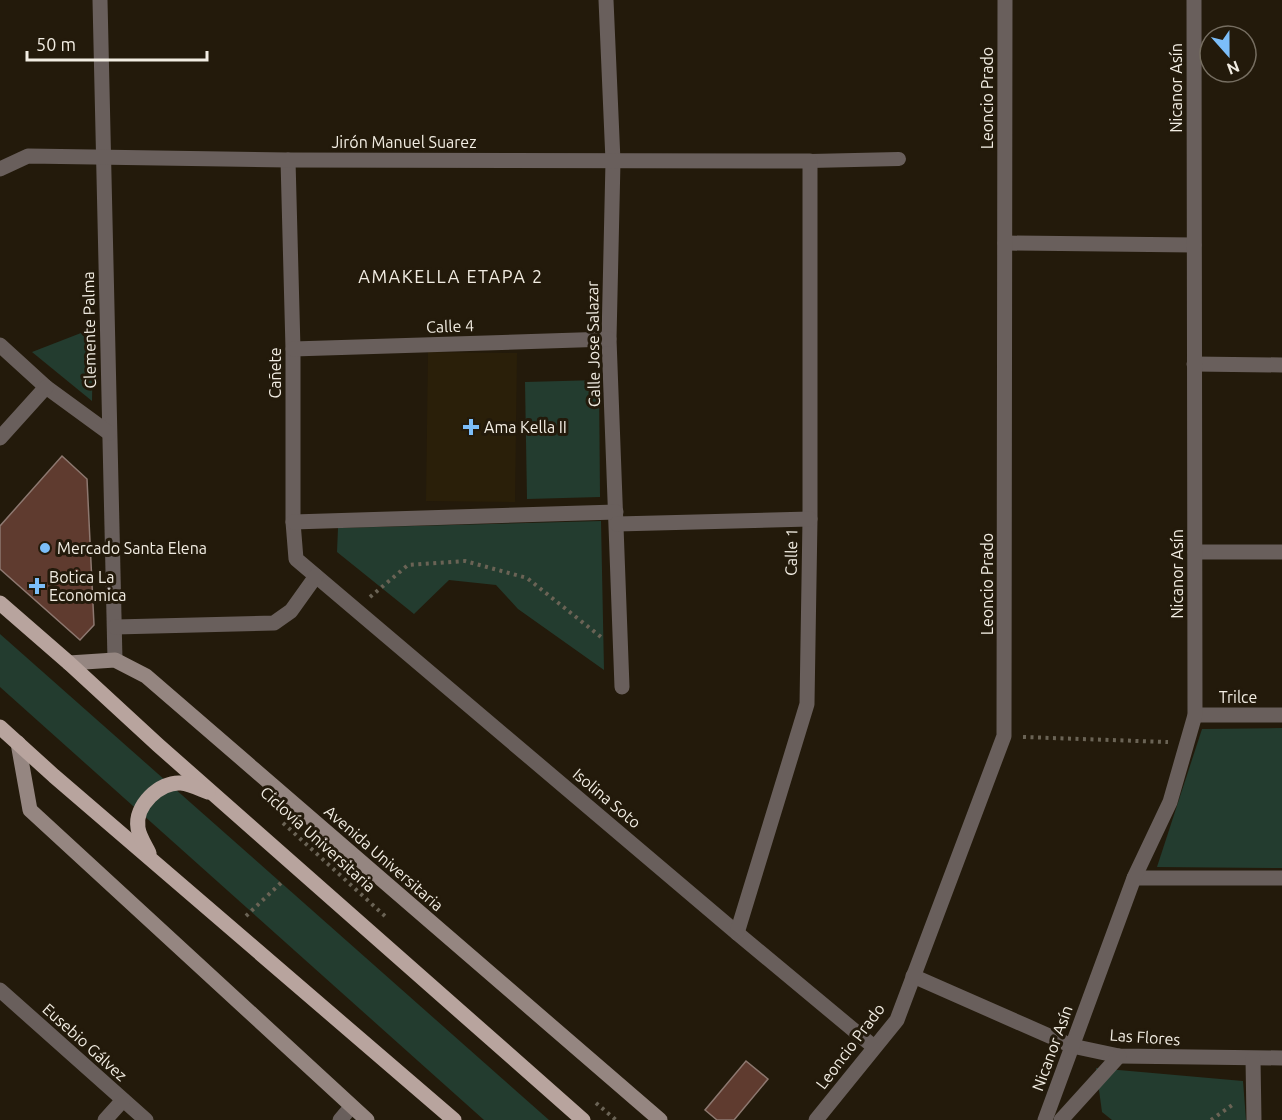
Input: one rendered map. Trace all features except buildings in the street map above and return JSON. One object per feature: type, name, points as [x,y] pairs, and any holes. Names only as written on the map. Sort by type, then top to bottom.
[{"type":"main road","points":[[0,603],[583,1120]]},
{"type":"main road","points":[[69,663],[116,660]]},
{"type":"main road","name":"Avenida Universitaria","points":[[116,660],[146,676],[660,1120]]},
{"type":"main road","points":[[0,727],[454,1120]]},
{"type":"main road","points":[[18,743],[30,810],[367,1120]]},
{"type":"main road","points":[[151,858],[138,829],[137,816],[147,800],[161,787],[180,783],[216,794]]},
{"type":"street","name":"Clemente Palma","points":[[100,0],[116,660]]},
{"type":"street","name":"Calle Jose Salazar","points":[[606,0],[613,161],[609,339],[622,687]]},
{"type":"street","name":"Leoncio Prado","points":[[816,1120],[897,1020],[1004,736],[1005,0]]},
{"type":"street","name":"Nicanor Asín","points":[[1045,1120],[1134,878],[1170,802],[1195,715],[1194,0]]},
{"type":"street","name":"Jirón Manuel Suarez","points":[[0,169],[28,156],[288,160],[810,161]]},
{"type":"street","name":"Cañete","points":[[288,160],[293,349],[293,522],[296,559],[316,576]]},
{"type":"street","name":"Calle 1","points":[[737,933],[807,704],[810,519],[810,161]]},
{"type":"street","points":[[1005,243],[1194,245]]},
{"type":"street","name":"Calle 4","points":[[293,349],[609,339]]},
{"type":"street","points":[[0,345],[46,387],[109,434]]},
{"type":"street","points":[[1194,364],[1282,365]]},
{"type":"street","points":[[0,438],[46,387]]},
{"type":"street","points":[[293,522],[616,518],[810,519]]},
{"type":"street","points":[[1195,552],[1282,552]]},
{"type":"street","points":[[115,627],[274,623],[291,611],[316,576]]},
{"type":"street","name":"Isolina Soto","points":[[316,576],[874,1047]]},
{"type":"street","name":"Trilce","points":[[1195,715],[1282,715]]},
{"type":"street","points":[[1134,878],[1282,878]]},
{"type":"street","name":"Las Flores","points":[[914,976],[1072,1046],[1119,1056],[1282,1059]]},
{"type":"street","name":"Eusebio Gálvez","points":[[0,990],[146,1120]]},
{"type":"street","points":[[1070,1117],[1119,1056]]},
{"type":"street","points":[[1253,1059],[1254,1120]]},
{"type":"street","points":[[105,1120],[123,1100]]},
{"type":"street","points":[[340,1120],[351,1107]]},
{"type":"lane","points":[[810,161],[899,159]]},
{"type":"path","points":[[356,609],[408,565],[465,561],[527,578],[620,652]]},
{"type":"path","points":[[1004,736],[1187,743]]},
{"type":"path","name":"Ciclovía Universitaria","points":[[277,818],[390,921]]},
{"type":"path","points":[[232,928],[298,868]]},
{"type":"path","points":[[590,1097],[616,1120]]},
{"type":"shaded area","name":"Ama Kella II","points":[[428,352],[517,353],[515,502],[426,501]]},
{"type":"green space","points":[[81,333],[93,348],[92,401],[32,352]]},
{"type":"green space","points":[[599,380],[600,497],[527,499],[525,382]]},
{"type":"green space","points":[[601,521],[604,670],[518,609],[496,585],[449,580],[414,614],[337,552],[338,528]]},
{"type":"green space","points":[[0,634],[549,1120],[484,1120],[0,687]]},
{"type":"green space","points":[[1282,728],[1282,868],[1157,867],[1202,729]]},
{"type":"green space","points":[[1096,1068],[1243,1081],[1246,1120],[1112,1120],[1102,1112]]},
{"type":"place","name":"Ama Kella II","points":[[471,427]]},
{"type":"place","name":"Mercado Santa Elena","points":[[45,548]]},
{"type":"place","name":"Botica La Economica","points":[[37,586]]},
{"type":"district","name":"AMAKELLA ETAPA 2","points":[[451,276]]}]
